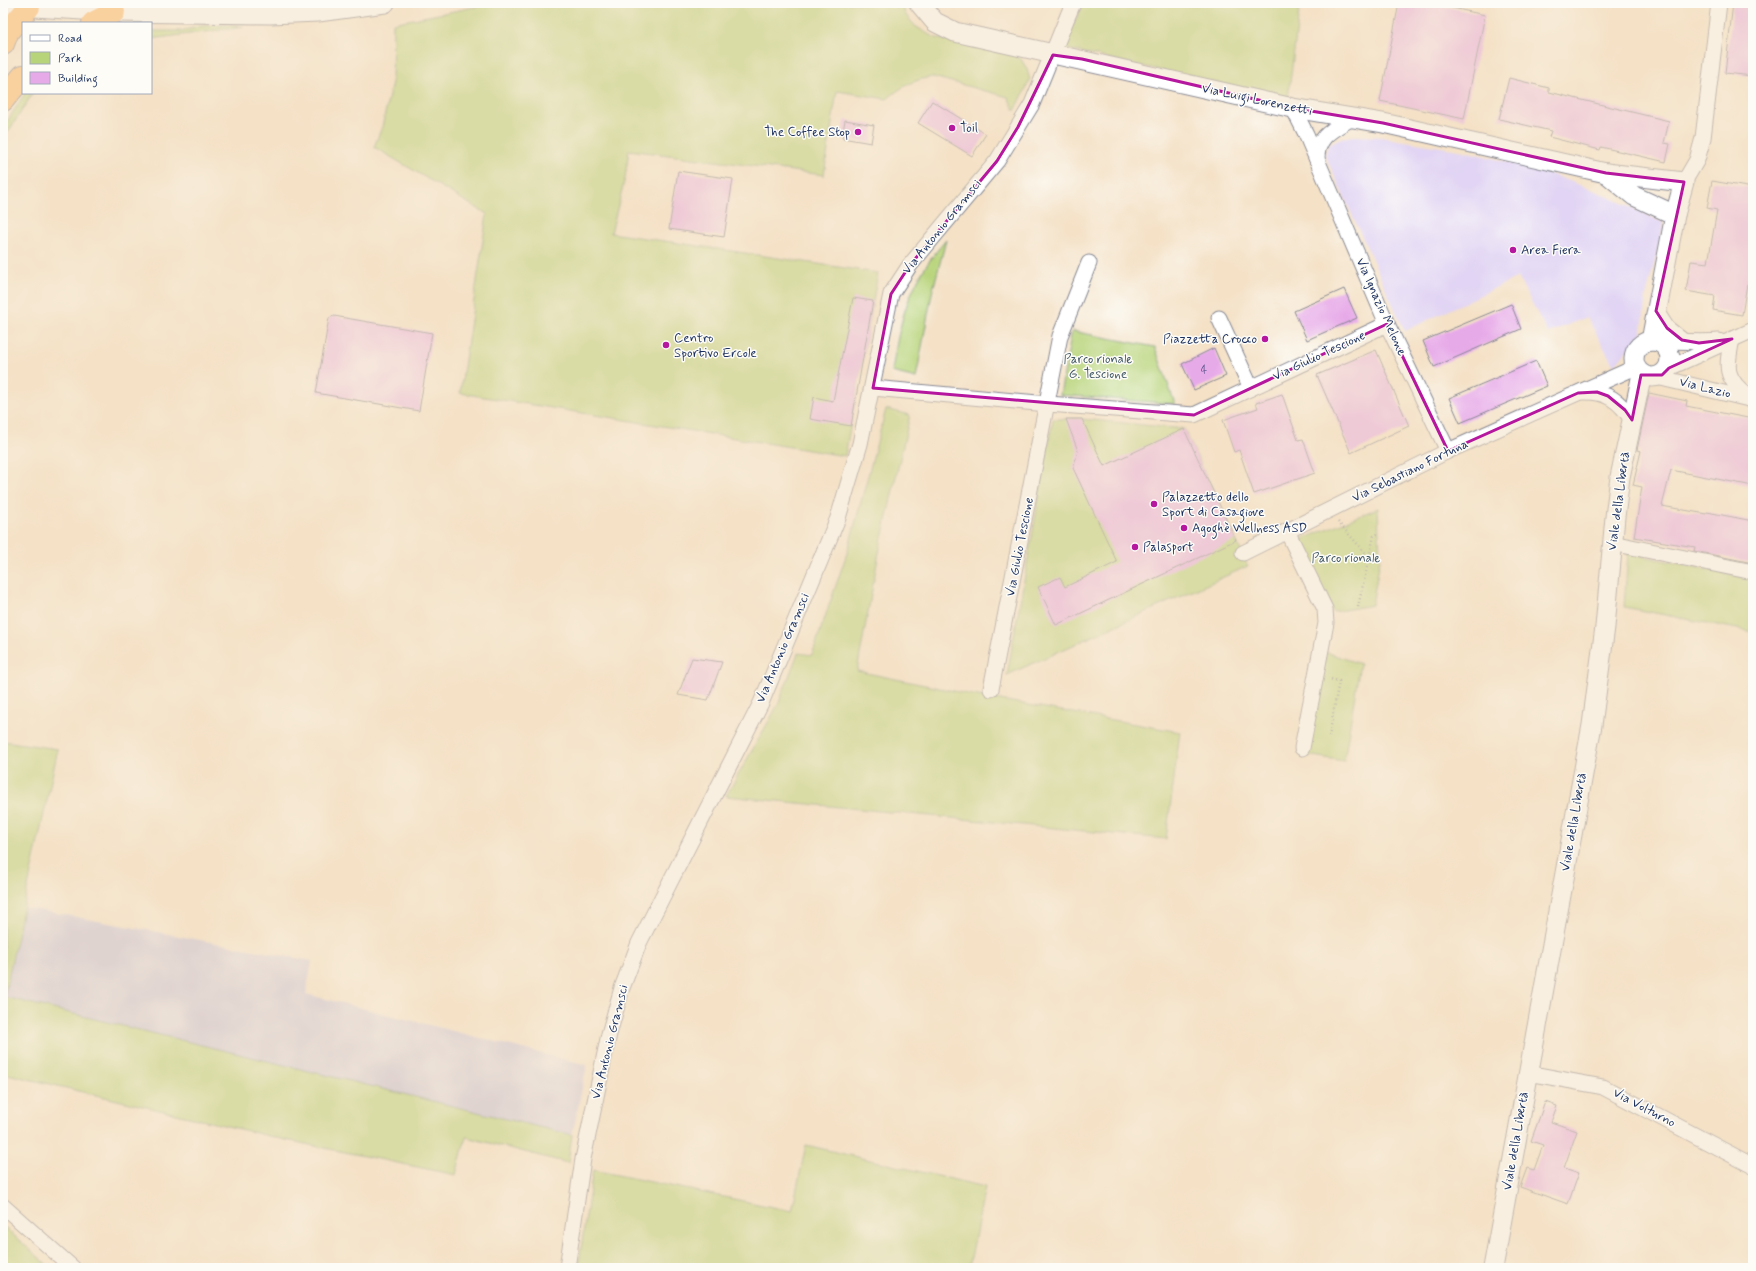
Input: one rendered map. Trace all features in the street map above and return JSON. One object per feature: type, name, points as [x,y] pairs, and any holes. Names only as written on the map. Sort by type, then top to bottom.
[{"type":"highway","points":[[95,22],[114,12]]},
{"type":"highway","points":[[3,44],[8,31],[30,15]]},
{"type":"highway","points":[[3,100],[22,77]]},
{"type":"street","points":[[3,5],[30,15],[114,12],[318,12],[385,3]]},
{"type":"street","name":"Via Luigi Lorenzetti","points":[[919,3],[936,22],[955,32],[1293,108],[1352,118],[1537,156],[1606,173],[1684,182]]},
{"type":"street","name":"Via Antonio Gramsci","points":[[567,1268],[583,1159],[609,1034],[622,988],[639,944],[761,703],[838,518],[860,444],[873,388],[882,333],[892,294],[910,265],[997,161],[1032,104],[1073,3]]},
{"type":"street","points":[[1719,3],[1702,138],[1697,160],[1684,182],[1675,215],[1656,311],[1655,341],[1682,340],[1699,343],[1732,339],[1753,330]]},
{"type":"street","name":"Via Ignazio Melone","points":[[1293,108],[1306,134],[1387,324],[1448,451]]},
{"type":"street","points":[[1317,161],[1317,149],[1323,138],[1352,118]]},
{"type":"street","points":[[1606,173],[1634,196],[1675,215]]},
{"type":"street","name":"Via Giulio Tescione","points":[[991,689],[1048,404],[1060,336],[1089,262]]},
{"type":"street","points":[[1656,311],[1667,328],[1682,340]]},
{"type":"street","points":[[1219,318],[1251,388]]},
{"type":"street","name":"Via Giulio Tescione","points":[[873,388],[1048,404],[1194,415],[1387,324]]},
{"type":"street","name":"Via Sebastiano Fortuna","points":[[1243,553],[1448,451],[1578,393],[1651,371],[1732,339]]},
{"type":"street","name":"Via Lazio","points":[[1732,339],[1728,358],[1728,373],[1735,387],[1753,400]]},
{"type":"street","name":"Viale della Libertà","points":[[1493,1268],[1592,725],[1605,628],[1612,543],[1620,477],[1632,420],[1651,371],[1670,356],[1668,350],[1655,341],[1645,342],[1636,350],[1634,361],[1651,371]]},
{"type":"street","name":"Via Lazio","points":[[1651,371],[1753,400]]},
{"type":"street","name":"Via Sebastiano Fortuna","points":[[1578,393],[1597,392],[1608,396],[1625,410],[1632,420]]},
{"type":"street","points":[[1287,531],[1324,610],[1326,623],[1302,748]]},
{"type":"street","points":[[1612,543],[1753,572]]},
{"type":"street","name":"Via Volturno","points":[[1528,1073],[1603,1087],[1753,1166]]},
{"type":"street","points":[[3,1206],[73,1268]]},
{"type":"path","points":[[1328,511],[1369,558]]},
{"type":"path","points":[[1358,608],[1374,536],[1379,533]]},
{"type":"path","points":[[1316,677],[1339,681],[1329,737]]},
{"type":"highlighted area","points":[[1053,55],[1082,59],[1293,108],[1383,123],[1606,173],[1684,182],[1656,311],[1667,328],[1682,340],[1699,343],[1732,339],[1669,368],[1662,375],[1641,375],[1632,420],[1625,410],[1608,396],[1597,392],[1578,393],[1448,451],[1387,324],[1194,415],[873,388],[891,294],[910,265],[997,161],[1018,127]]},
{"type":"shaded area","name":"Area Fiera","points":[[1354,136],[1380,137],[1464,151],[1543,171],[1598,192],[1664,223],[1645,301],[1642,331],[1634,344],[1626,351],[1614,366],[1587,317],[1548,333],[1518,277],[1405,331],[1325,155],[1329,144],[1341,138]]},
{"type":"shaded area","points":[[23,907],[312,961],[306,994],[587,1065],[572,1135],[4,997]]},
{"type":"green space","points":[[495,3],[901,3],[906,15],[915,26],[933,37],[1016,56],[1021,59],[1027,69],[1030,80],[1015,111],[1008,97],[933,77],[908,84],[887,99],[837,91],[824,175],[629,150],[625,178],[611,233],[878,273],[845,456],[460,393],[487,214],[374,147],[382,127],[392,82],[393,23]]},
{"type":"green space","points":[[1084,3],[1300,3],[1288,99],[1062,48]]},
{"type":"green space","points":[[226,25],[243,27],[152,39],[152,31],[181,31],[202,26]]},
{"type":"green space","points":[[24,94],[32,94],[3,140],[3,128]]},
{"type":"green space","points":[[946,240],[932,293],[916,378],[892,372],[899,334],[908,302],[923,271]]},
{"type":"green space","name":"Parco rionale G. Tescione","points":[[1072,331],[1155,347],[1175,404],[1060,395]]},
{"type":"green space","points":[[886,409],[910,415],[880,547],[857,671],[978,696],[1180,732],[1166,839],[726,796],[778,705],[798,653],[812,655],[848,550]]},
{"type":"green space","name":"Palasport","points":[[1053,419],[1082,419],[1184,429],[1248,566],[1007,675]]},
{"type":"green space","name":"Parco rionale","points":[[1378,508],[1380,560],[1372,605],[1333,612],[1300,540]]},
{"type":"green space","points":[[1628,553],[1753,579],[1753,632],[1624,607]]},
{"type":"green space","points":[[1326,652],[1360,664],[1344,761],[1306,755]]},
{"type":"green space","points":[[3,741],[58,749],[4,997],[572,1135],[568,1163],[466,1137],[456,1175],[286,1140],[3,1073]]},
{"type":"green space","points":[[806,1145],[985,1187],[969,1268],[578,1268],[593,1170],[792,1211]]},
{"type":"green space","points":[[3,1226],[51,1268],[3,1268]]},
{"type":"building","points":[[1399,3],[1429,3],[1485,15],[1464,119],[1380,101]]},
{"type":"building","points":[[1733,3],[1753,3],[1753,76],[1725,73]]},
{"type":"building","points":[[1509,78],[1549,88],[1549,92],[1669,121],[1664,143],[1670,144],[1666,162],[1601,147],[1600,150],[1549,137],[1551,131],[1499,119]]},
{"type":"building","name":"Toil","points":[[932,101],[986,134],[972,156],[918,123]]},
{"type":"building","name":"The Coffee Stop","points":[[845,120],[874,125],[871,143],[842,138]]},
{"type":"building","points":[[678,171],[733,179],[724,237],[669,229]]},
{"type":"building","points":[[1712,181],[1753,188],[1753,285],[1747,284],[1742,315],[1713,310],[1715,296],[1686,291],[1691,261],[1708,263],[1717,210],[1707,208]]},
{"type":"building","points":[[1344,289],[1357,318],[1307,340],[1294,311]]},
{"type":"building","points":[[853,298],[873,301],[851,426],[810,419],[814,397],[833,401]]},
{"type":"building","points":[[1511,304],[1521,329],[1434,367],[1423,341]]},
{"type":"building","points":[[334,316],[432,333],[419,411],[316,393],[329,318]]},
{"type":"building","points":[[1214,348],[1226,376],[1194,390],[1182,364]]},
{"type":"building","points":[[1376,350],[1409,426],[1351,453],[1317,375]]},
{"type":"building","points":[[1536,361],[1547,386],[1460,423],[1449,398]]},
{"type":"building","points":[[1649,393],[1687,401],[1686,406],[1753,419],[1753,486],[1671,470],[1662,506],[1706,514],[1707,512],[1753,521],[1753,563],[1694,551],[1695,547],[1634,537],[1642,487],[1633,485],[1641,451],[1637,450]]},
{"type":"building","points":[[1282,394],[1298,440],[1303,439],[1315,473],[1254,494],[1239,450],[1234,452],[1223,420],[1258,408],[1256,403]]},
{"type":"building","name":"Palazzetto dello Sport di Casagiove","points":[[1066,419],[1082,419],[1104,466],[1184,429],[1236,540],[1056,625],[1038,587],[1060,577],[1065,587],[1117,562],[1073,468],[1078,451]]},
{"type":"building","points":[[692,658],[722,662],[708,700],[678,695]]},
{"type":"building","points":[[1545,1102],[1557,1106],[1551,1122],[1577,1131],[1564,1168],[1579,1173],[1568,1204],[1520,1187],[1527,1168],[1534,1170],[1543,1145],[1531,1141]]},
{"type":"place","name":"Toil","points":[[952,128]]},
{"type":"place","name":"The Coffee Stop","points":[[858,132]]},
{"type":"place","name":"Area Fiera","points":[[1513,250]]},
{"type":"place","name":"Piazzetta Crocco","points":[[1265,339]]},
{"type":"place","name":"Centro Sportivo Ercole","points":[[666,345]]},
{"type":"place","name":"Palazzetto dello Sport di Casagiove","points":[[1154,504]]},
{"type":"place","name":"Agoghè Wellness ASD","points":[[1184,528]]},
{"type":"place","name":"Palasport","points":[[1135,547]]}]
